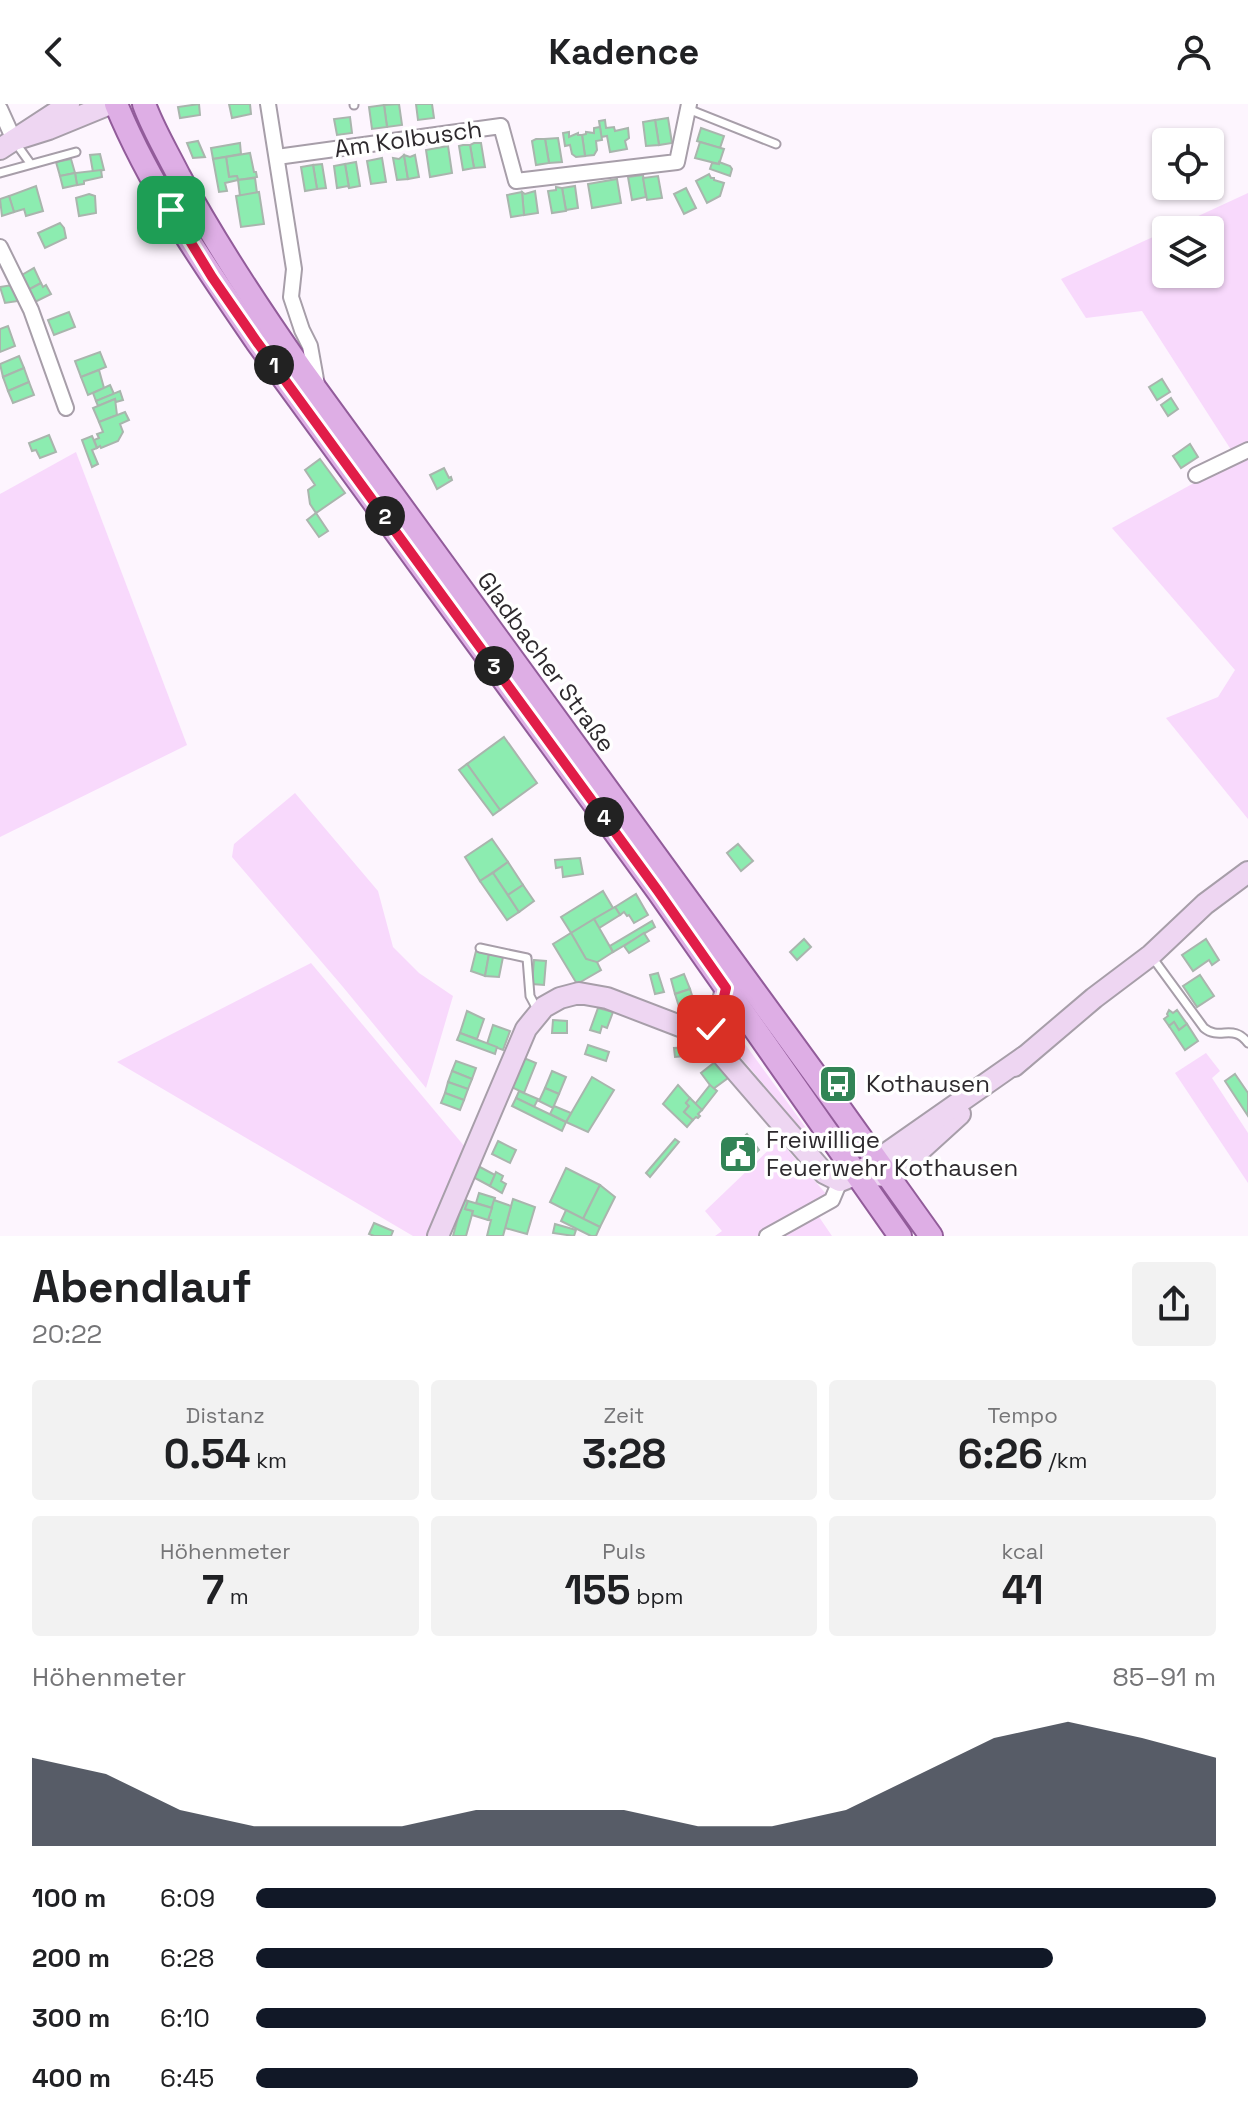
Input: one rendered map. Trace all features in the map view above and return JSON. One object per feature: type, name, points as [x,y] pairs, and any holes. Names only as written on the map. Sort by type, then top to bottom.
[{"type":"main road","name":"Gladbacher Straße","points":[[116,104],[149,173],[212,277],[658,891],[726,988],[848,1178],[900,1236]]},
{"type":"main road","name":"Gladbacher Straße","points":[[144,104],[164,147],[240,281],[318,393],[931,1236]]},
{"type":"street","points":[[7,144],[69,104]]},
{"type":"street","points":[[7,144],[110,104]]},
{"type":"street","points":[[268,104],[294,269],[291,297],[310,346],[318,393]]},
{"type":"street","name":"Am Kolbusch","points":[[277,157],[501,126],[516,181],[677,162],[689,107]]},
{"type":"street","points":[[0,109],[7,144]]},
{"type":"street","points":[[0,247],[31,310],[66,408]]},
{"type":"street","points":[[1196,475],[1248,450]]},
{"type":"street","points":[[438,1236],[526,1029],[544,1007],[560,998],[579,993],[607,998],[706,1037],[824,1173],[848,1178],[883,1168],[1151,955],[1205,904],[1248,872]]},
{"type":"street","points":[[706,1037],[721,1009],[726,988]]},
{"type":"street","points":[[767,1236],[832,1200],[848,1178]]},
{"type":"lane","points":[[689,107],[776,144]]},
{"type":"lane","points":[[7,144],[30,163]]},
{"type":"lane","points":[[0,173],[76,152]]},
{"type":"lane","points":[[480,948],[527,958],[530,996],[539,1013]]},
{"type":"lane","points":[[1151,955],[1204,1028],[1214,1034],[1239,1033],[1248,1043]]},
{"type":"shaded area","points":[[1248,193],[1248,819],[1166,718],[1218,697],[1235,670],[1112,528],[1194,483],[1235,456],[1142,311],[1086,318],[1061,279],[1152,237],[1152,288],[1224,288],[1224,216],[1198,216]]},
{"type":"shaded area","points":[[76,452],[187,745],[0,837],[0,494]]},
{"type":"shaded area","points":[[295,793],[378,891],[393,947],[419,973],[453,996],[426,1088],[232,857],[234,844]]},
{"type":"shaded area","points":[[311,963],[465,1147],[433,1236],[413,1236],[117,1062]]},
{"type":"shaded area","points":[[726,1018],[821,1152],[727,1041],[718,1035]]},
{"type":"shaded area","points":[[1206,1053],[1220,1071],[1212,1078],[1248,1133],[1248,1183],[1175,1073]]},
{"type":"shaded area","points":[[779,1140],[835,1204],[817,1214],[832,1236],[715,1236],[722,1231],[705,1211]]},
{"type":"building","points":[[199,104],[200,115],[180,118],[178,107]]},
{"type":"building","points":[[229,104],[250,104],[251,114],[232,118]]},
{"type":"building","points":[[399,104],[402,125],[387,127],[384,105]]},
{"type":"building","points":[[416,104],[432,104],[434,118],[418,120]]},
{"type":"building","points":[[384,105],[387,127],[372,129],[369,107]]},
{"type":"building","points":[[350,117],[352,133],[337,135],[334,119]]},
{"type":"building","points":[[668,118],[672,143],[659,145],[655,120]]},
{"type":"building","points":[[605,120],[606,128],[614,127],[615,131],[628,128],[627,149],[610,152],[607,136],[601,137],[599,121]]},
{"type":"building","points":[[655,120],[659,145],[646,146],[643,122]]},
{"type":"building","points":[[600,127],[602,140],[596,141],[597,150],[594,155],[585,156],[582,135],[594,133],[594,128]]},
{"type":"building","points":[[701,128],[724,136],[720,148],[697,141]]},
{"type":"building","points":[[569,132],[569,137],[578,133],[582,135],[585,156],[576,157],[570,145],[565,146],[563,133]]},
{"type":"building","points":[[558,138],[562,162],[549,163],[545,139]]},
{"type":"building","points":[[545,139],[549,163],[536,165],[532,141]]},
{"type":"building","points":[[198,141],[205,157],[193,158],[187,143]]},
{"type":"building","points":[[700,142],[724,149],[719,164],[695,158]]},
{"type":"building","points":[[240,143],[241,154],[213,159],[211,148]]},
{"type":"building","points":[[481,143],[485,167],[474,168],[470,145]]},
{"type":"building","points":[[470,145],[474,168],[463,170],[459,146]]},
{"type":"building","points":[[448,146],[452,173],[430,177],[426,150]]},
{"type":"building","points":[[250,153],[257,177],[238,180],[237,176],[229,177],[226,157]]},
{"type":"building","points":[[100,154],[104,170],[93,172],[90,155]]},
{"type":"building","points":[[404,155],[408,179],[397,180],[393,158],[399,159]]},
{"type":"building","points":[[404,155],[415,155],[419,177],[408,179]]},
{"type":"building","points":[[226,157],[229,177],[237,176],[238,180],[225,183],[227,191],[219,192],[213,159]]},
{"type":"building","points":[[382,158],[386,182],[371,184],[367,161]]},
{"type":"building","points":[[71,159],[75,173],[60,176],[56,162]]},
{"type":"building","points":[[356,162],[360,186],[349,188],[345,164]]},
{"type":"building","points":[[712,163],[730,166],[730,176],[710,169]]},
{"type":"building","points":[[322,164],[326,188],[317,189],[313,165]]},
{"type":"building","points":[[345,164],[349,188],[337,188],[334,166]]},
{"type":"building","points":[[313,165],[317,189],[305,191],[301,167]]},
{"type":"building","points":[[101,170],[102,177],[77,185],[75,173]]},
{"type":"building","points":[[75,173],[77,185],[63,188],[60,176]]},
{"type":"building","points":[[709,174],[714,180],[724,183],[720,196],[707,203],[696,181]]},
{"type":"building","points":[[643,175],[646,197],[632,200],[628,177]]},
{"type":"building","points":[[658,176],[662,198],[647,200],[643,178]]},
{"type":"building","points":[[255,178],[257,193],[240,196],[238,180]]},
{"type":"building","points":[[617,179],[621,203],[592,208],[588,184]]},
{"type":"building","points":[[36,186],[43,211],[26,216],[24,209],[14,212],[9,196]]},
{"type":"building","points":[[575,186],[578,208],[566,210],[562,188]]},
{"type":"building","points":[[556,187],[562,188],[566,211],[552,213],[548,191],[556,190]]},
{"type":"building","points":[[686,188],[696,208],[684,214],[674,194]]},
{"type":"building","points":[[535,191],[538,213],[524,215],[522,192]]},
{"type":"building","points":[[259,192],[264,224],[241,227],[236,196]]},
{"type":"building","points":[[522,192],[524,215],[511,217],[507,195]]},
{"type":"building","points":[[89,194],[95,196],[96,213],[79,216],[76,198]]},
{"type":"building","points":[[9,196],[14,212],[2,216],[0,199]]},
{"type":"building","points":[[60,223],[66,238],[45,248],[38,233]]},
{"type":"building","points":[[34,268],[41,283],[28,290],[20,276]]},
{"type":"building","points":[[41,283],[51,294],[35,302],[28,290]]},
{"type":"building","points":[[12,285],[18,301],[5,303],[0,287]]},
{"type":"building","points":[[69,312],[75,327],[54,335],[48,320]]},
{"type":"building","points":[[8,326],[15,346],[0,352],[0,329]]},
{"type":"building","points":[[100,352],[106,367],[81,377],[75,361]]},
{"type":"building","points":[[19,356],[24,368],[3,377],[0,364]]},
{"type":"building","points":[[24,368],[29,382],[8,391],[3,377]]},
{"type":"building","points":[[99,370],[104,388],[88,395],[81,377]]},
{"type":"building","points":[[1162,379],[1170,392],[1157,400],[1149,387]]},
{"type":"building","points":[[29,382],[34,395],[13,403],[8,391]]},
{"type":"building","points":[[110,385],[114,394],[96,401],[93,393]]},
{"type":"building","points":[[120,391],[123,400],[116,402],[115,399],[98,406],[96,401]]},
{"type":"building","points":[[1171,398],[1178,409],[1168,416],[1161,405]]},
{"type":"building","points":[[115,399],[117,415],[99,422],[93,408]]},
{"type":"building","points":[[125,412],[129,420],[120,424],[123,432],[118,441],[97,448],[94,440],[99,438],[97,434],[103,432],[99,422]]},
{"type":"building","points":[[49,435],[56,452],[40,458],[29,443]]},
{"type":"building","points":[[92,436],[97,448],[92,450],[98,464],[92,467],[82,440]]},
{"type":"building","points":[[1190,444],[1198,457],[1181,468],[1173,456]]},
{"type":"building","points":[[320,459],[345,493],[316,513],[310,504],[308,490],[315,485],[305,470]]},
{"type":"building","points":[[444,468],[452,480],[437,489],[430,475]]},
{"type":"building","points":[[316,513],[328,531],[319,537],[307,520]]},
{"type":"building","points":[[504,737],[537,783],[500,810],[467,764]]},
{"type":"building","points":[[467,764],[500,810],[493,815],[459,770]]},
{"type":"building","points":[[492,839],[508,862],[480,881],[465,857]]},
{"type":"building","points":[[738,844],[753,861],[741,871],[727,853]]},
{"type":"building","points":[[580,858],[583,874],[563,877],[562,867],[556,868],[555,860]]},
{"type":"building","points":[[508,862],[523,885],[508,895],[493,873]]},
{"type":"building","points":[[493,873],[519,912],[507,920],[480,881]]},
{"type":"building","points":[[523,885],[534,901],[519,912],[508,895]]},
{"type":"building","points":[[603,891],[613,908],[571,933],[561,917]]},
{"type":"building","points":[[636,894],[648,915],[634,923],[624,912],[620,915],[615,907]]},
{"type":"building","points":[[615,907],[620,915],[599,928],[594,919]]},
{"type":"building","points":[[594,919],[613,952],[596,963],[586,959],[571,933]]},
{"type":"building","points":[[652,921],[655,927],[613,952],[610,946]]},
{"type":"building","points":[[571,933],[586,959],[597,962],[601,970],[577,984],[553,944]]},
{"type":"building","points":[[644,933],[649,941],[629,953],[624,946]]},
{"type":"building","points":[[804,939],[811,947],[797,960],[790,952]]},
{"type":"building","points":[[1206,939],[1219,960],[1212,965],[1209,960],[1193,971],[1182,955]]},
{"type":"building","points":[[476,951],[489,954],[485,976],[471,971]]},
{"type":"building","points":[[489,954],[503,957],[499,977],[485,976]]},
{"type":"building","points":[[534,960],[546,961],[544,985],[532,984]]},
{"type":"building","points":[[658,973],[664,992],[655,994],[650,975]]},
{"type":"building","points":[[684,974],[690,989],[675,994],[671,979]]},
{"type":"building","points":[[1200,975],[1214,996],[1197,1007],[1183,986]]},
{"type":"building","points":[[690,989],[697,1011],[682,1016],[675,994]]},
{"type":"building","points":[[598,1008],[613,1012],[607,1028],[602,1026],[600,1033],[590,1030]]},
{"type":"building","points":[[1169,1010],[1173,1013],[1177,1010],[1187,1024],[1179,1030],[1174,1022],[1169,1026],[1164,1019]]},
{"type":"building","points":[[467,1011],[484,1019],[477,1039],[460,1033]]},
{"type":"building","points":[[553,1020],[567,1021],[567,1033],[552,1033]]},
{"type":"building","points":[[1174,1022],[1179,1030],[1187,1024],[1198,1041],[1185,1050],[1169,1026]]},
{"type":"building","points":[[493,1025],[510,1031],[503,1050],[487,1044]]},
{"type":"building","points":[[460,1033],[497,1047],[495,1054],[457,1040]]},
{"type":"building","points":[[588,1045],[609,1052],[606,1061],[585,1054]]},
{"type":"building","points":[[694,1047],[695,1055],[675,1057],[674,1048]]},
{"type":"building","points":[[519,1056],[536,1063],[524,1093],[507,1085]]},
{"type":"building","points":[[456,1061],[476,1068],[472,1079],[452,1071]]},
{"type":"building","points":[[715,1062],[728,1078],[713,1089],[701,1073]]},
{"type":"building","points":[[452,1071],[472,1079],[468,1089],[448,1082]]},
{"type":"building","points":[[552,1071],[566,1077],[559,1094],[545,1088]]},
{"type":"building","points":[[1235,1074],[1248,1093],[1248,1116],[1225,1081]]},
{"type":"building","points":[[592,1077],[614,1090],[588,1132],[566,1122]]},
{"type":"building","points":[[448,1082],[468,1089],[464,1100],[445,1093]]},
{"type":"building","points":[[678,1085],[690,1098],[684,1112],[693,1120],[687,1127],[663,1104]]},
{"type":"building","points":[[710,1085],[717,1091],[702,1110],[695,1104]]},
{"type":"building","points":[[545,1088],[559,1094],[553,1108],[539,1101]]},
{"type":"building","points":[[519,1091],[538,1099],[534,1107],[516,1098]]},
{"type":"building","points":[[445,1093],[464,1100],[460,1110],[441,1103]]},
{"type":"building","points":[[516,1098],[566,1122],[562,1131],[512,1106]]},
{"type":"building","points":[[690,1098],[702,1110],[698,1114],[700,1116],[693,1120],[684,1112]]},
{"type":"building","points":[[554,1106],[571,1113],[566,1122],[550,1114]]},
{"type":"building","points":[[747,1134],[759,1150],[742,1166],[735,1159],[739,1155],[732,1148]]},
{"type":"building","points":[[675,1139],[679,1142],[650,1177],[646,1173]]},
{"type":"building","points":[[498,1141],[516,1150],[510,1163],[492,1154]]},
{"type":"building","points":[[478,1166],[495,1175],[490,1186],[473,1177]]},
{"type":"building","points":[[566,1168],[600,1185],[583,1219],[550,1202]]},
{"type":"building","points":[[496,1172],[503,1176],[501,1181],[506,1184],[502,1193],[490,1186]]},
{"type":"building","points":[[600,1185],[615,1197],[600,1227],[583,1219]]},
{"type":"building","points":[[479,1193],[495,1198],[492,1208],[476,1203]]},
{"type":"building","points":[[463,1199],[468,1201],[465,1209],[473,1211],[466,1236],[453,1236]]},
{"type":"building","points":[[513,1199],[535,1207],[527,1234],[505,1228]]},
{"type":"building","points":[[494,1200],[511,1206],[503,1236],[487,1236]]},
{"type":"building","points":[[468,1201],[492,1208],[488,1220],[465,1209]]},
{"type":"building","points":[[566,1210],[600,1227],[596,1236],[561,1221]]},
{"type":"building","points":[[374,1223],[393,1231],[391,1236],[369,1234]]},
{"type":"building","points":[[555,1224],[576,1230],[574,1236],[553,1233]]},
{"type":"place","name":"Kothausen","points":[[838,1084]]},
{"type":"place","name":"Freiwillige Feuerwehr Kothausen","points":[[738,1154]]},
{"type":"route","points":[[171,210],[257,342],[726,988],[721,1009],[711,1029]]}]
